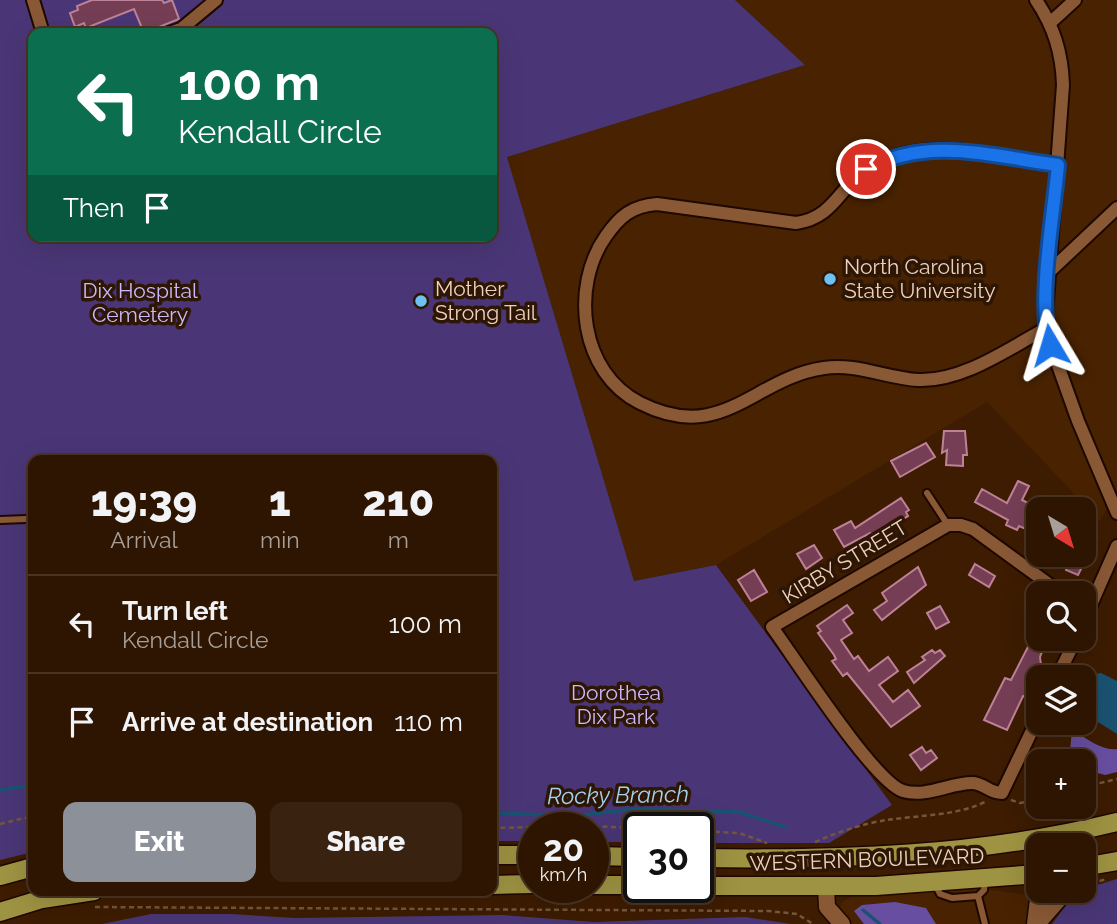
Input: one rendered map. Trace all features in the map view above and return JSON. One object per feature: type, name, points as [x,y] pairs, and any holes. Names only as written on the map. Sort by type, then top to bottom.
[{"type":"main road","name":"WESTERN BOULEVARD","points":[[714,858],[825,859],[949,852],[1085,830],[1117,822]]},
{"type":"main road","points":[[1079,833],[1085,830]]},
{"type":"main road","points":[[497,855],[518,855]]},
{"type":"main road","points":[[825,859],[826,887]]},
{"type":"main road","points":[[1096,867],[1116,867]]},
{"type":"main road","points":[[0,876],[28,868]]},
{"type":"main road","name":"WESTERN BOULEVARD","points":[[714,886],[935,884],[982,888],[1026,877]]},
{"type":"main road","points":[[497,884],[518,884]]},
{"type":"main road","points":[[0,912],[42,900],[92,899]]},
{"type":"street","points":[[33,0],[41,28]]},
{"type":"street","points":[[182,28],[216,0]]},
{"type":"street","points":[[1036,0],[1051,22],[1063,72],[1045,329],[1078,421],[1117,513]]},
{"type":"street","points":[[1051,22],[1075,0]]},
{"type":"street","points":[[1045,329],[975,366],[936,378],[919,380],[855,368],[824,368],[793,376],[735,408],[717,414],[686,415],[642,404],[619,387],[590,341],[584,307],[586,276],[600,244],[621,218],[638,205],[657,204],[796,223],[811,221],[822,215],[866,169],[906,153],[937,149],[1058,165]]},
{"type":"street","points":[[1047,274],[1117,208]]},
{"type":"street","points":[[948,525],[973,529],[1044,581]]},
{"type":"street","name":"KIRBY STREET","points":[[948,525],[772,627],[864,754],[896,788],[917,792],[979,783],[990,792],[1002,793]]},
{"type":"street","points":[[1096,592],[1117,547]]},
{"type":"street","points":[[1002,793],[1030,735]]},
{"type":"street","points":[[1096,872],[1116,867]]},
{"type":"street","points":[[826,887],[829,911],[842,924]]},
{"type":"street","points":[[1036,924],[1038,903]]},
{"type":"street","points":[[1036,924],[1055,903]]},
{"type":"lane","points":[[927,493],[948,525]]},
{"type":"lane","points":[[0,520],[26,519]]},
{"type":"lane","points":[[982,888],[985,924]]},
{"type":"path","points":[[1096,784],[1117,779]]},
{"type":"path","points":[[808,844],[873,822],[963,810],[1002,793],[1014,802],[1026,801]]},
{"type":"path","points":[[0,824],[28,817]]},
{"type":"path","points":[[497,828],[623,827]]},
{"type":"path","points":[[714,832],[739,833],[770,844]]},
{"type":"path","points":[[1096,879],[1116,867]]},
{"type":"path","points":[[92,899],[768,911],[797,914],[813,924]]},
{"type":"shaded area","name":"North Carolina State University","points":[[735,0],[1117,0],[1117,491],[1100,521],[1096,517],[1096,497],[1077,497],[987,402],[716,565],[634,581],[507,157],[805,65]]},
{"type":"shaded area","points":[[1071,735],[1081,735],[1100,746],[1117,749],[1117,772],[1105,775],[1096,773],[1096,749],[1070,749]]},
{"type":"shaded area","points":[[980,888],[1026,895],[1026,903],[1032,903],[1030,918],[1026,924],[851,924],[840,909],[842,902],[851,897]]},
{"type":"shaded area","points":[[895,902],[926,908],[936,924],[864,924],[854,911],[862,905]]},
{"type":"green space","name":"Dorothea Dix Park","points":[[0,0],[735,0],[805,65],[507,157],[634,581],[716,565],[892,805],[829,843],[714,843],[714,812],[623,812],[623,842],[609,842],[609,812],[518,812],[518,841],[497,841],[497,455],[28,455],[28,853],[0,860]]},
{"type":"green space","points":[[1117,879],[1117,924],[1052,924],[1068,903],[1096,903],[1096,885]]},
{"type":"green space","points":[[151,914],[231,914],[295,918],[503,915],[594,922],[745,917],[791,924],[102,924]]},
{"type":"water","points":[[1101,673],[1117,681],[1117,734],[1096,721],[1096,674]]},
{"type":"building","points":[[92,0],[162,0],[164,3],[172,0],[179,19],[156,28],[142,28],[134,9],[86,28],[84,23],[75,27],[70,13],[78,10],[77,6]]},
{"type":"building","points":[[944,431],[965,431],[967,455],[963,455],[963,466],[946,465],[947,450],[942,453]]},
{"type":"building","points":[[926,443],[935,457],[900,477],[891,461]]},
{"type":"building","points":[[1018,481],[1029,486],[1022,500],[1026,502],[1026,529],[1019,526],[1017,530],[1006,525],[1008,520],[975,502],[982,489],[1007,503]]},
{"type":"building","points":[[901,498],[909,510],[906,512],[908,516],[877,534],[872,536],[870,533],[844,547],[834,530],[851,521],[855,528]]},
{"type":"building","points":[[814,545],[822,558],[806,569],[797,554]]},
{"type":"building","points":[[975,564],[995,576],[989,587],[969,575]]},
{"type":"building","points":[[918,567],[926,585],[882,620],[874,610],[887,601],[882,593]]},
{"type":"building","points":[[1067,567],[1082,567],[1078,575],[1066,570]]},
{"type":"building","points":[[754,570],[767,592],[751,601],[738,580]]},
{"type":"building","points":[[847,605],[853,613],[843,620],[852,633],[841,640],[854,659],[858,656],[869,671],[888,657],[898,671],[879,685],[893,702],[908,690],[920,706],[891,727],[847,673],[843,676],[832,661],[836,659],[834,655],[818,633],[821,631],[817,626]]},
{"type":"building","points":[[940,606],[949,622],[936,629],[927,613]]},
{"type":"building","points":[[932,650],[935,653],[940,650],[945,656],[914,683],[907,672],[925,660],[922,657]]},
{"type":"building","points":[[1026,651],[1042,651],[1041,665],[1026,665],[1026,698],[1023,696],[1007,730],[984,720],[1005,678],[1011,680]]},
{"type":"building","points":[[922,747],[926,753],[931,750],[937,758],[921,770],[910,755]]},
{"type":"waterway","name":"Rocky Branch","points":[[0,790],[28,786]]},
{"type":"waterway","name":"Rocky Branch","points":[[497,813],[575,816],[634,809],[739,812],[785,827]]},
{"type":"waterway","name":"Rocky Branch","points":[[863,910],[880,924]]},
{"type":"place","name":"North Carolina State University","points":[[830,279]]},
{"type":"place","name":"Mother Strong Tail","points":[[421,301]]},
{"type":"route","points":[[866,169],[906,153],[937,149],[1058,165],[1047,274],[1045,329],[1050,345]]},
{"type":"park label","name":"Dix Hospital Cemetery","points":[[140,303]]}]
